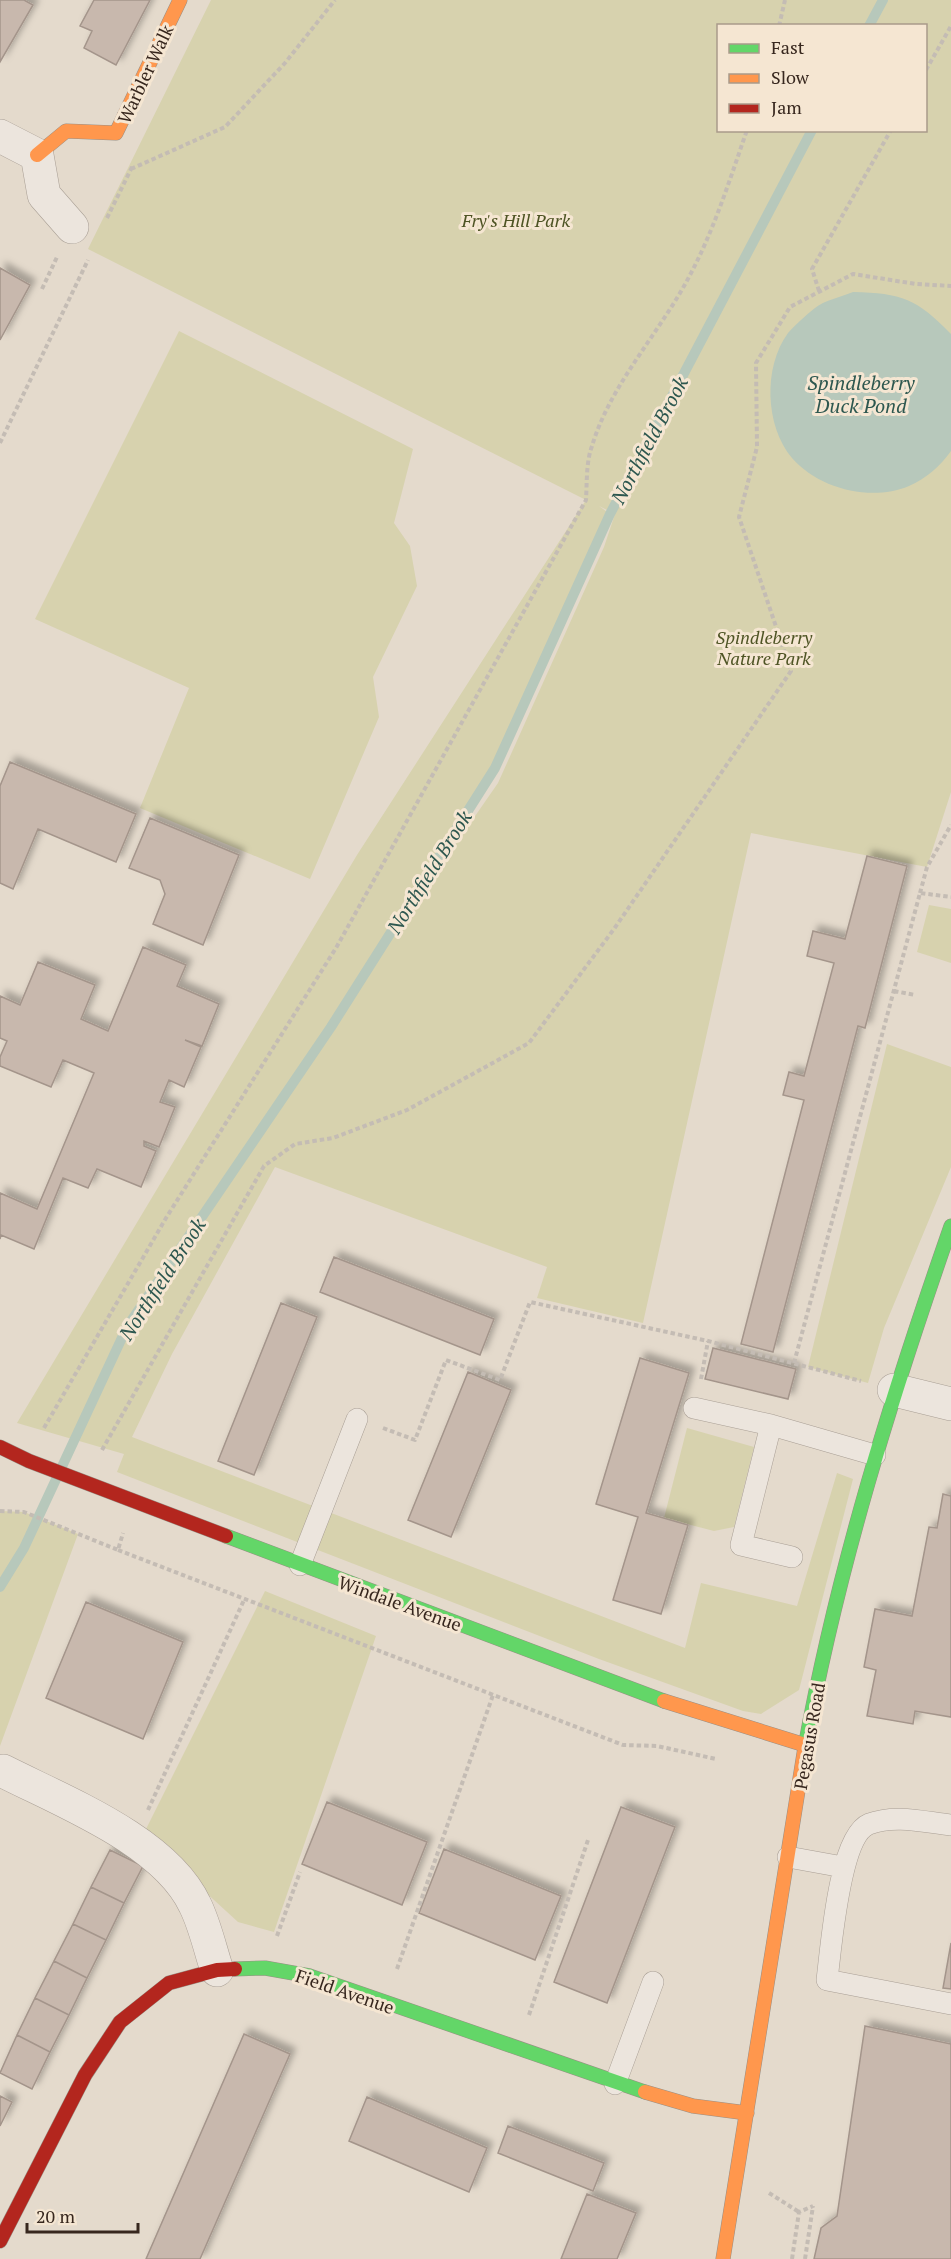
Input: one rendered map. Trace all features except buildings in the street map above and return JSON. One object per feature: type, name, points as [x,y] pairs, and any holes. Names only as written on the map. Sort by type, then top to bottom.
[{"type":"street","name":"Warbler Walk","points":[[37,155],[66,131],[116,133],[180,0]]},
{"type":"street","points":[[0,136],[37,155],[44,195],[72,227]]},
{"type":"street","name":"Pegasus Road","points":[[723,2259],[805,1745],[833,1607],[894,1390],[951,1226]]},
{"type":"street","points":[[894,1390],[951,1404]]},
{"type":"street","name":"Windale Avenue","points":[[0,1448],[300,1565],[693,1712],[805,1745]]},
{"type":"street","points":[[2,1774],[134,1839],[167,1866],[195,1904],[217,1970]]},
{"type":"street","name":"Field Avenue","points":[[0,2241],[86,2075],[120,2022],[169,1983],[217,1970],[265,1968],[310,1976],[615,2084],[693,2106],[747,2113]]},
{"type":"lane","points":[[694,1408],[771,1425],[875,1455]]},
{"type":"lane","points":[[300,1565],[357,1419]]},
{"type":"lane","points":[[771,1425],[741,1545],[792,1557]]},
{"type":"lane","points":[[951,1826],[895,1819],[867,1825],[853,1838],[843,1867],[827,1980],[951,2004]]},
{"type":"lane","points":[[788,1857],[843,1867]]},
{"type":"lane","points":[[615,2084],[653,1982]]},
{"type":"path","points":[[130,169],[225,127],[285,63],[335,0]]},
{"type":"path","points":[[779,24],[785,0]]},
{"type":"path","points":[[927,68],[951,26]]},
{"type":"path","points":[[34,1463],[44,1427],[166,1218],[336,948],[586,500],[591,447],[599,428],[621,385],[690,275],[712,229],[746,132]]},
{"type":"path","points":[[819,291],[812,269],[890,132]]},
{"type":"path","points":[[95,1485],[102,1448],[264,1166],[295,1144],[333,1138],[407,1110],[529,1043],[614,929],[790,671],[739,517],[757,447],[756,363],[790,307],[853,274],[916,284],[951,286]]},
{"type":"path","points":[[795,1363],[927,867],[951,825]]},
{"type":"path","points":[[920,893],[951,897]]},
{"type":"path","points":[[894,991],[915,995]]},
{"type":"path","points":[[357,1419],[415,1440],[446,1360],[500,1380],[530,1302],[708,1341],[894,1390]]},
{"type":"path","points":[[694,1408],[708,1341]]},
{"type":"path","points":[[0,1511],[24,1512],[78,1534]]},
{"type":"path","points":[[118,1550],[623,1745],[657,1746],[719,1760]]},
{"type":"path","points":[[134,1839],[244,1600]]},
{"type":"path","points":[[384,2004],[493,1695]]},
{"type":"path","points":[[517,2051],[588,1840]]},
{"type":"path","points":[[265,1968],[300,1872]]},
{"type":"path","points":[[792,2259],[799,2212],[813,2206],[805,2259]]},
{"type":"green space","points":[[211,0],[951,0],[951,792],[927,867],[751,833],[643,1323],[537,1298],[547,1267],[275,1167],[172,1354],[132,1437],[685,1648],[701,1583],[797,1606],[837,1473],[853,1479],[799,1690],[761,1714],[743,1711],[599,1659],[117,1472],[124,1454],[17,1423],[357,855],[586,500],[88,249]],"holes":[[[599,506],[615,514],[604,547],[498,783],[351,995],[495,768],[610,514]]]},
{"type":"green space","points":[[179,331],[413,449],[394,523],[410,546],[417,586],[373,677],[379,717],[310,879],[140,808],[189,688],[35,619]]},
{"type":"green space","points":[[929,905],[951,909],[951,963],[917,952]]},
{"type":"green space","points":[[887,1044],[951,1067],[951,1167],[884,1328],[868,1383],[808,1367]]},
{"type":"green space","points":[[687,1428],[754,1447],[734,1527],[714,1531],[664,1518]]},
{"type":"green space","points":[[0,1511],[24,1512],[78,1534],[0,1746]]},
{"type":"green space","points":[[265,1591],[376,1636],[274,1932],[238,1922],[143,1835]]},
{"type":"water","name":"Spindleberry Duck Pond","points":[[853,292],[884,294],[908,300],[928,313],[951,334],[951,451],[927,476],[894,491],[878,493],[846,490],[816,478],[792,458],[783,445],[772,413],[770,396],[774,362],[788,333],[819,305]]},
{"type":"waterway","name":"Northfield Brook","points":[[870,24],[883,0]]},
{"type":"waterway","name":"Northfield Brook","points":[[0,1587],[24,1548],[127,1327],[331,1027],[495,768],[610,514],[811,132]]},
{"type":"traffic: fast","points":[[805,1747],[818,1680],[850,1548],[887,1419],[951,1226]]},
{"type":"traffic: fast","points":[[226,1536],[664,1701]]},
{"type":"traffic: fast","points":[[235,1969],[265,1968],[310,1976],[645,2092]]},
{"type":"traffic: slow","points":[[37,155],[66,131],[116,133],[180,0]]},
{"type":"traffic: slow","points":[[664,1701],[805,1745]]},
{"type":"traffic: slow","points":[[723,2259],[805,1747]]},
{"type":"traffic: slow","points":[[645,2092],[693,2106],[747,2113]]},
{"type":"traffic: jam","points":[[0,1447],[29,1461],[226,1536]]},
{"type":"traffic: jam","points":[[0,2241],[85,2075],[120,2022],[169,1983],[217,1970],[235,1969]]},
{"type":"park label","name":"Fry's Hill Park","points":[[516,220]]},
{"type":"park label","name":"Spindleberry Nature Park","points":[[764,647]]}]
